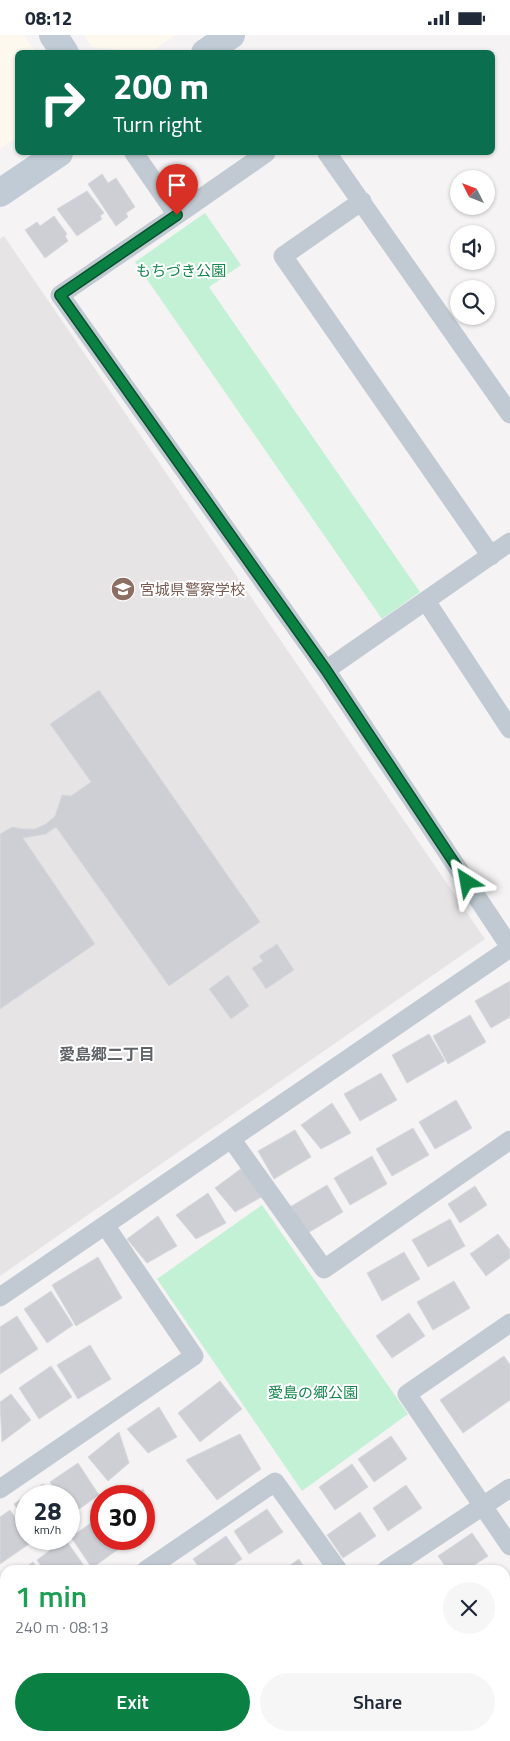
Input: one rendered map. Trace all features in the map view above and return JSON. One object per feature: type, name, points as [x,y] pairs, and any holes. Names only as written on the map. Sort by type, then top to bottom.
[{"type":"street","points":[[53,35],[63,50]]},
{"type":"street","points":[[209,50],[231,35]]},
{"type":"street","points":[[0,193],[56,155]]},
{"type":"street","points":[[135,155],[177,215]]},
{"type":"street","points":[[0,1297],[510,948],[326,670],[60,295],[263,155]]},
{"type":"street","points":[[328,155],[510,415]]},
{"type":"street","points":[[362,201],[282,256],[491,556]]},
{"type":"street","points":[[326,670],[510,542]]},
{"type":"street","points":[[426,601],[510,729]]},
{"type":"street","points":[[232,1140],[324,1269],[510,1140]]},
{"type":"street","points":[[0,1489],[194,1356],[105,1225]]},
{"type":"street","points":[[510,1323],[406,1394],[510,1546]]},
{"type":"street","points":[[153,1565],[275,1482],[334,1565]]},
{"type":"street","points":[[394,1565],[510,1488]]},
{"type":"shaded area","points":[[0,35],[24,35],[35,50],[15,50],[15,138],[0,149]]},
{"type":"shaded area","points":[[84,35],[175,35],[154,50],[121,50],[92,47]]},
{"type":"shaded area","name":"宮城県警察学校","points":[[4,236],[485,939],[0,1276],[0,239]]},
{"type":"green space","name":"もちづき公園","points":[[205,213],[241,265],[209,287],[420,592],[382,619],[135,262]]},
{"type":"green space","name":"愛島の郷公園","points":[[262,1205],[408,1414],[302,1491],[157,1279]]},
{"type":"building","points":[[102,174],[108,183],[116,178],[135,207],[126,213],[128,217],[116,226],[88,184]]},
{"type":"building","points":[[87,191],[104,213],[100,216],[102,219],[77,236],[57,209]]},
{"type":"building","points":[[54,216],[67,234],[65,236],[68,241],[45,258],[25,230],[37,222],[40,226]]},
{"type":"building","points":[[99,690],[260,922],[169,986],[56,827],[46,834],[23,838],[95,944],[0,1009],[0,834],[12,827],[35,829],[46,824],[55,816],[62,795],[71,796],[91,782],[50,724]]},
{"type":"building","points":[[277,944],[294,970],[266,989],[252,968],[263,961],[259,956]]},
{"type":"building","points":[[228,975],[249,1006],[231,1019],[209,989]]},
{"type":"building","points":[[510,981],[510,1017],[491,1028],[475,1001]]},
{"type":"building","points":[[470,1015],[486,1042],[448,1064],[433,1036]]},
{"type":"building","points":[[429,1034],[445,1061],[407,1083],[392,1055]]},
{"type":"building","points":[[381,1073],[397,1100],[360,1121],[344,1094]]},
{"type":"building","points":[[456,1100],[472,1128],[435,1149],[419,1122]]},
{"type":"building","points":[[332,1103],[351,1133],[321,1149],[301,1125]]},
{"type":"building","points":[[413,1128],[429,1155],[392,1176],[376,1149]]},
{"type":"building","points":[[295,1130],[311,1157],[274,1179],[258,1151]]},
{"type":"building","points":[[372,1156],[387,1184],[350,1205],[334,1178]]},
{"type":"building","points":[[246,1165],[265,1195],[235,1212],[215,1188]]},
{"type":"building","points":[[327,1185],[343,1212],[306,1234],[290,1207]]},
{"type":"building","points":[[475,1186],[487,1205],[460,1223],[448,1204]]},
{"type":"building","points":[[208,1193],[226,1223],[196,1239],[176,1215]]},
{"type":"building","points":[[158,1216],[177,1246],[147,1263],[127,1239]]},
{"type":"building","points":[[450,1219],[465,1246],[428,1267],[412,1240]]},
{"type":"building","points":[[498,1234],[510,1250],[510,1258],[486,1276],[470,1254]]},
{"type":"building","points":[[404,1252],[420,1279],[382,1301],[367,1273]]},
{"type":"building","points":[[98,1257],[122,1298],[76,1326],[52,1285]]},
{"type":"building","points":[[454,1281],[470,1308],[433,1330],[417,1302]]},
{"type":"building","points":[[51,1291],[73,1325],[47,1343],[24,1309]]},
{"type":"building","points":[[409,1313],[425,1336],[392,1358],[376,1336]]},
{"type":"building","points":[[17,1316],[38,1349],[0,1374],[0,1327]]},
{"type":"building","points":[[90,1345],[111,1379],[78,1399],[57,1365]]},
{"type":"building","points":[[504,1356],[510,1365],[510,1400],[463,1433],[440,1400]]},
{"type":"building","points":[[51,1366],[72,1397],[39,1419],[19,1388]]},
{"type":"building","points":[[220,1381],[242,1409],[200,1442],[178,1413]]},
{"type":"building","points":[[11,1394],[31,1420],[2,1442],[0,1402]]},
{"type":"building","points":[[159,1407],[177,1437],[148,1453],[127,1429]]},
{"type":"building","points":[[119,1432],[129,1463],[108,1481],[88,1457]]},
{"type":"building","points":[[240,1434],[261,1469],[217,1500],[186,1460]]},
{"type":"building","points":[[391,1436],[407,1459],[374,1482],[358,1459]]},
{"type":"building","points":[[78,1463],[92,1485],[90,1485],[90,1501],[80,1508],[80,1485],[52,1485],[50,1482]]},
{"type":"building","points":[[352,1464],[368,1487],[335,1510],[319,1487]]},
{"type":"building","points":[[406,1485],[422,1508],[388,1531],[373,1508]]},
{"type":"building","points":[[267,1509],[283,1532],[249,1554],[234,1531]]},
{"type":"building","points":[[10,1510],[15,1517],[15,1550],[20,1550],[0,1564],[0,1517]]},
{"type":"building","points":[[360,1512],[376,1536],[343,1558],[327,1535]]},
{"type":"building","points":[[90,1524],[90,1550],[117,1550],[96,1565],[90,1565],[80,1550],[80,1531]]},
{"type":"building","points":[[472,1533],[488,1556],[474,1565],[444,1565],[438,1556]]},
{"type":"building","points":[[226,1536],[242,1559],[233,1565],[197,1565],[193,1559]]},
{"type":"building","points":[[50,1550],[73,1550],[84,1565],[40,1565],[37,1560]]},
{"type":"building","points":[[299,1559],[303,1565],[290,1565]]},
{"type":"place","name":"宮城県警察学校","points":[[123,589]]},
{"type":"district","name":"愛島郷二丁目","points":[[107,1054]]},
{"type":"route","points":[[177,215],[60,295],[326,670],[467,882]]}]
